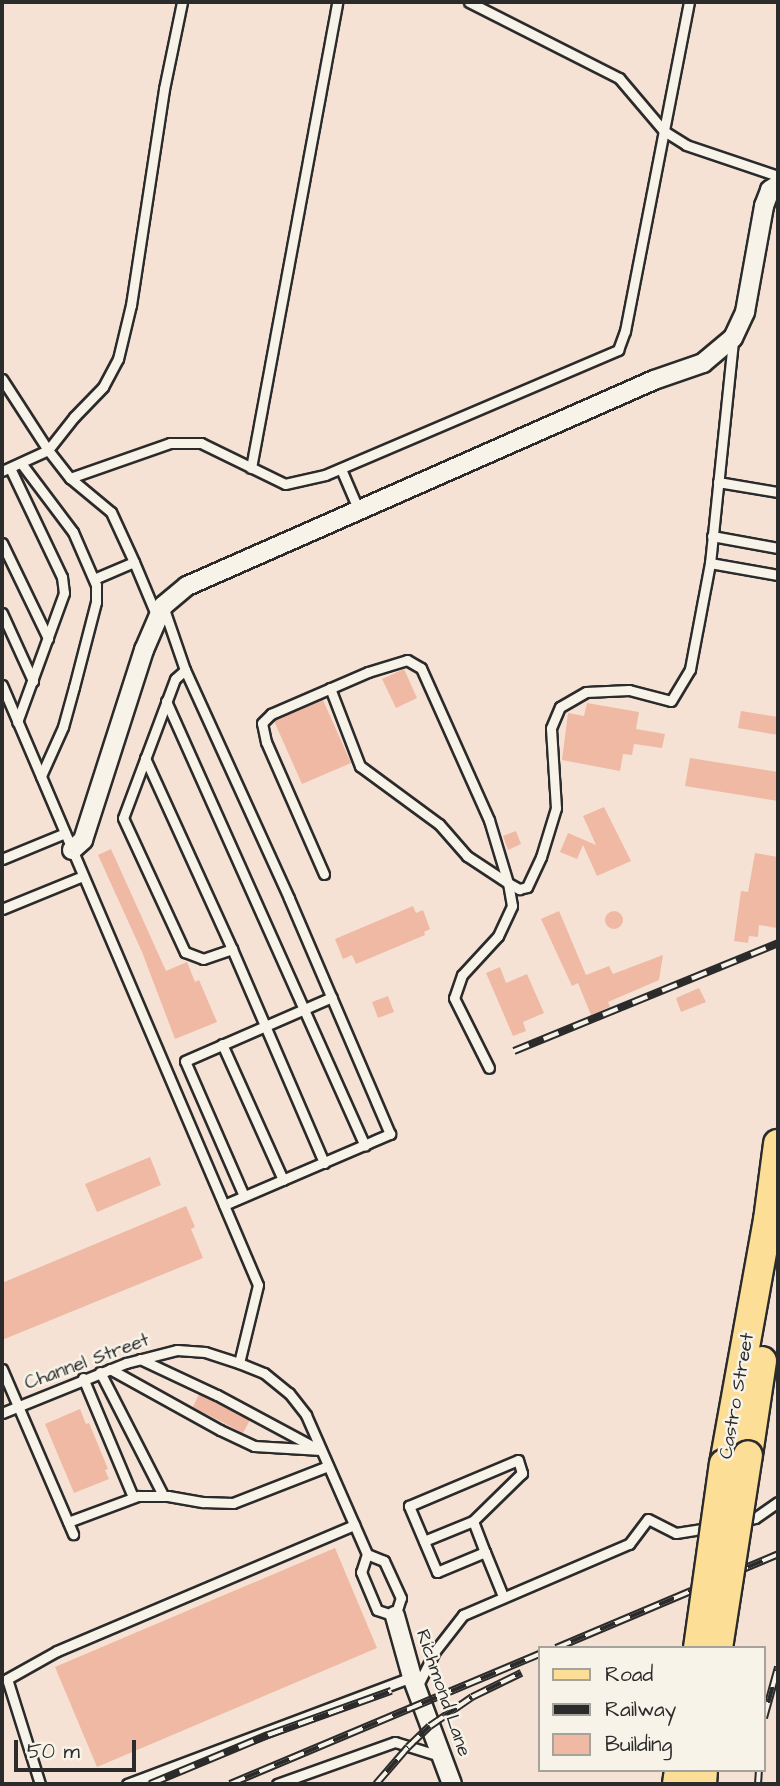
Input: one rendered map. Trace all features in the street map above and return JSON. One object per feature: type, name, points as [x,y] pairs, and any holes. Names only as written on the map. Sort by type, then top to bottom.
[{"type":"main road","name":"Castro Street","points":[[718,1646],[736,1460],[778,1144]]},
{"type":"main road","name":"Castro Street","points":[[698,1646],[778,1246]]},
{"type":"street","points":[[72,850],[83,840],[144,650],[160,613],[187,586],[654,380],[703,363],[733,338],[745,312],[764,206],[769,190],[778,185]]},
{"type":"street","name":"Richmond Lane","points":[[398,1607],[414,1683],[452,1784]]},
{"type":"lane","points":[[17,722],[63,601],[62,577],[6,470],[48,450],[74,417],[103,387],[118,359],[131,304],[164,89],[182,2]]},
{"type":"lane","points":[[251,468],[337,2]]},
{"type":"lane","points":[[469,2],[619,78],[664,131],[697,151],[778,176]]},
{"type":"lane","points":[[71,478],[170,443],[201,443],[285,484],[341,469],[618,350],[625,331],[689,2]]},
{"type":"lane","points":[[330,688],[360,766],[439,824],[467,856],[519,889],[527,887],[545,845],[556,808],[551,729],[561,707],[586,692],[629,690],[671,701],[690,669],[710,563],[733,338]]},
{"type":"lane","points":[[2,379],[48,450],[71,478],[111,512],[160,613],[332,997],[390,1134],[224,1205]]},
{"type":"lane","points":[[21,463],[73,532],[94,579],[96,602],[63,727],[41,776]]},
{"type":"lane","points":[[341,469],[359,511]]},
{"type":"lane","points":[[718,482],[778,492]]},
{"type":"lane","points":[[712,536],[778,548]]},
{"type":"lane","points":[[2,543],[48,638]]},
{"type":"lane","points":[[94,579],[134,562]]},
{"type":"lane","points":[[710,563],[778,575]]},
{"type":"lane","points":[[2,613],[33,681]]},
{"type":"lane","points":[[324,874],[266,742],[262,723],[271,714],[330,688],[407,660],[421,668],[489,820],[508,883],[512,906],[498,936],[462,975],[454,998],[489,1068]]},
{"type":"lane","points":[[185,670],[175,678],[123,818],[185,952],[203,958],[232,949]]},
{"type":"lane","points":[[2,685],[5,700],[41,776],[258,1285],[239,1363]]},
{"type":"lane","points":[[166,701],[365,1145]]},
{"type":"lane","points":[[145,758],[232,949],[324,1163]]},
{"type":"lane","points":[[2,859],[65,833]]},
{"type":"lane","points":[[2,909],[83,876]]},
{"type":"lane","points":[[244,1196],[185,1061],[332,997]]},
{"type":"lane","points":[[222,1044],[283,1180]]},
{"type":"lane","name":"Channel Street","points":[[2,1413],[83,1378],[139,1359],[177,1350],[205,1352],[264,1373],[289,1394],[306,1415],[367,1554],[361,1572],[377,1610]]},
{"type":"lane","points":[[139,1359],[217,1395],[321,1450]]},
{"type":"lane","points":[[2,1368],[73,1534]]},
{"type":"lane","points":[[110,1369],[208,1424],[254,1446],[321,1450]]},
{"type":"lane","points":[[100,1372],[163,1495]]},
{"type":"lane","points":[[83,1378],[133,1497]]},
{"type":"lane","points":[[424,1541],[472,1521],[522,1473],[517,1460],[409,1506],[437,1572],[485,1552]]},
{"type":"lane","points":[[68,1522],[133,1497],[163,1495],[233,1503],[328,1466]]},
{"type":"lane","points":[[127,1784],[414,1683],[463,1615],[629,1544],[648,1518],[676,1533],[755,1518],[778,1502]]},
{"type":"lane","points":[[472,1521],[503,1596]]},
{"type":"lane","points":[[40,1784],[5,1680],[57,1651],[354,1525]]},
{"type":"lane","name":"Channel Street","points":[[367,1554],[384,1560],[398,1607]]},
{"type":"lane","name":"Richmond Lane","points":[[377,1610],[398,1607]]},
{"type":"lane","points":[[277,1784],[395,1742],[443,1757]]},
{"type":"building","points":[[404,669],[417,698],[396,708],[382,679]]},
{"type":"building","points":[[323,700],[351,763],[302,784],[274,721]]},
{"type":"building","points":[[587,703],[639,712],[636,729],[665,734],[662,748],[634,744],[632,755],[623,754],[620,771],[562,760],[568,713],[584,716]]},
{"type":"building","points":[[741,711],[778,717],[778,735],[738,728]]},
{"type":"building","points":[[690,758],[778,772],[778,801],[685,786]]},
{"type":"building","points":[[604,807],[631,861],[597,876],[583,845],[577,859],[560,852],[568,833],[596,845],[583,816]]},
{"type":"building","points":[[516,831],[521,844],[508,850],[503,836]]},
{"type":"building","points":[[111,849],[166,971],[187,962],[195,982],[199,980],[217,1022],[175,1039],[142,952],[98,855]]},
{"type":"building","points":[[755,853],[778,857],[777,928],[759,925],[758,937],[749,936],[748,943],[734,941],[741,891],[748,892]]},
{"type":"building","points":[[413,906],[416,913],[423,910],[430,929],[424,932],[425,935],[356,964],[352,955],[343,959],[335,939]]},
{"type":"building","points":[[559,911],[586,975],[609,966],[613,974],[663,955],[659,980],[608,1002],[610,1007],[591,1015],[578,983],[572,986],[541,919]]},
{"type":"building","points":[[614,911],[620,914],[623,920],[620,926],[614,929],[608,926],[605,920],[608,914]]},
{"type":"building","points":[[500,967],[506,983],[527,974],[544,1013],[523,1022],[526,1031],[513,1036],[486,973]]},
{"type":"building","points":[[699,988],[706,1002],[681,1012],[676,998]]},
{"type":"building","points":[[388,996],[394,1012],[378,1018],[372,1002]]},
{"type":"building","points":[[150,1157],[161,1185],[97,1212],[85,1184]]},
{"type":"building","points":[[186,1206],[195,1227],[191,1229],[203,1258],[2,1340],[2,1283]]},
{"type":"building","points":[[199,1394],[250,1420],[243,1433],[193,1407]]},
{"type":"building","points":[[80,1409],[86,1424],[89,1423],[108,1469],[105,1470],[109,1479],[74,1493],[45,1424]]},
{"type":"building","points":[[335,1548],[377,1648],[97,1767],[55,1667]]},
{"type":"railway","points":[[514,1051],[778,943]]},
{"type":"railway","points":[[561,1646],[778,1554]]},
{"type":"railway","points":[[230,1784],[538,1655]]},
{"type":"railway","points":[[766,1711],[778,1667]]},
{"type":"railway","points":[[376,1784],[430,1726],[472,1697],[521,1673]]},
{"type":"railway","points":[[150,1784],[268,1735],[391,1691]]},
{"type":"railway","points":[[758,1784],[759,1772]]}]
